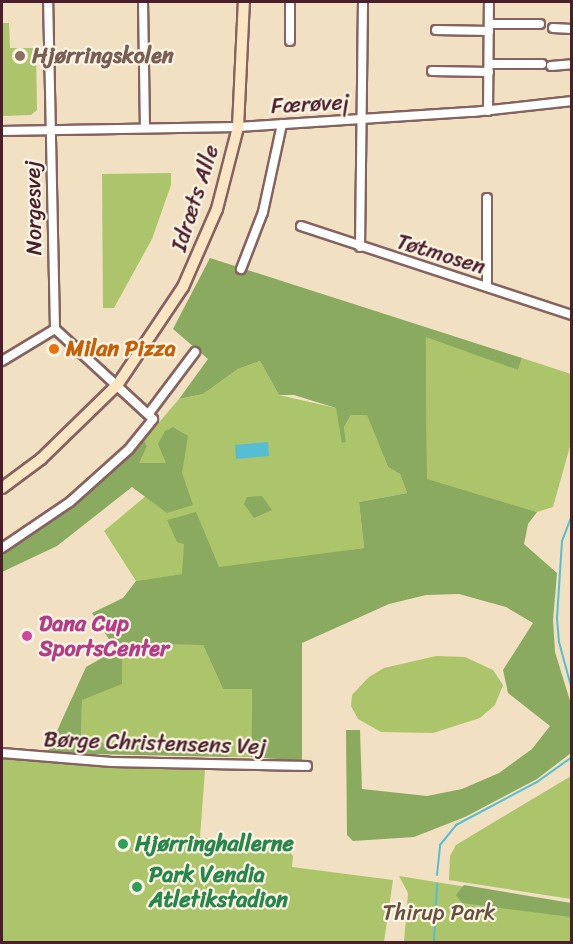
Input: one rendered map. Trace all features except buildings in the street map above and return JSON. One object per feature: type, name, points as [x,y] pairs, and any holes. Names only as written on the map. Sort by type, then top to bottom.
[{"type":"street","name":"Norgesvej","points":[[48,2],[55,329]]},
{"type":"street","points":[[142,2],[145,126]]},
{"type":"street","name":"Idræts Alle","points":[[2,488],[41,459],[118,384],[164,321],[198,255],[217,209],[238,127],[244,2]]},
{"type":"street","points":[[290,2],[290,41]]},
{"type":"street","points":[[360,247],[363,2]]},
{"type":"street","points":[[488,111],[489,2]]},
{"type":"street","points":[[436,30],[540,24]]},
{"type":"street","points":[[553,28],[572,28]]},
{"type":"street","points":[[432,71],[542,64]]},
{"type":"street","points":[[551,66],[572,64]]},
{"type":"street","name":"Færøvej","points":[[2,131],[145,126],[238,127],[488,111],[572,101]]},
{"type":"street","points":[[241,269],[263,212],[282,124]]},
{"type":"street","points":[[486,286],[487,198]]},
{"type":"street","name":"Tøtmosen","points":[[301,226],[572,315]]},
{"type":"street","points":[[2,361],[55,329],[150,412]]},
{"type":"street","points":[[2,548],[70,502],[150,427],[150,412],[195,352]]},
{"type":"street","name":"Børge Christensens Vej","points":[[2,753],[112,762],[308,766]]},
{"type":"green space","points":[[2,23],[9,23],[10,48],[36,48],[37,110],[31,115],[2,116]]},
{"type":"green space","points":[[171,173],[171,185],[152,239],[114,308],[103,308],[102,174]]},
{"type":"green space","points":[[210,258],[522,358],[518,370],[426,337],[427,479],[537,512],[528,524],[524,544],[557,573],[553,620],[555,652],[571,704],[571,753],[537,779],[465,817],[414,837],[353,841],[347,835],[346,730],[360,730],[362,789],[427,796],[462,789],[499,773],[532,749],[550,726],[508,693],[503,670],[533,623],[506,607],[459,594],[426,595],[389,604],[302,643],[302,761],[251,757],[252,689],[223,689],[203,645],[122,644],[122,684],[82,700],[81,742],[222,748],[229,757],[47,753],[86,667],[116,650],[92,613],[123,598],[136,581],[182,574],[184,544],[177,542],[167,520],[196,512],[219,567],[364,548],[359,502],[407,493],[400,474],[388,467],[367,415],[351,415],[344,427],[346,442],[342,443],[336,408],[294,395],[279,395],[260,361],[238,369],[203,394],[179,399],[208,359],[173,329]]},
{"type":"green space","points":[[426,336],[518,370],[522,358],[571,374],[571,443],[553,507],[537,512],[427,480]]},
{"type":"green space","points":[[260,361],[279,395],[336,408],[346,442],[344,427],[351,415],[367,414],[388,467],[400,474],[407,493],[359,502],[364,548],[136,581],[104,531],[147,495],[138,461],[147,446],[144,440],[179,399],[203,394],[238,369]]},
{"type":"green space","points":[[173,427],[188,436],[182,473],[193,505],[167,513],[132,487],[57,546],[2,572],[2,554],[68,510],[144,440],[147,446],[139,463],[166,463],[158,444],[165,431]]},
{"type":"green space","points":[[262,496],[272,510],[254,518],[244,504],[247,497]]},
{"type":"green space","points":[[122,644],[203,645],[223,689],[252,688],[251,757],[229,757],[221,748],[81,742],[82,700]]},
{"type":"green space","points":[[436,656],[465,657],[493,670],[503,685],[495,705],[480,718],[433,733],[381,732],[358,719],[351,706],[352,695],[369,677],[384,668]]},
{"type":"green space","name":"Hjørringhallerne","points":[[2,758],[205,770],[200,837],[288,850],[293,856],[292,867],[393,880],[384,942],[2,942]]},
{"type":"green space","points":[[571,776],[571,899],[449,880],[450,856],[456,845]]},
{"type":"green space","name":"Thirup Park","points":[[399,876],[571,904],[571,942],[404,942],[408,893]]},
{"type":"green space","points":[[464,885],[571,903],[571,917],[462,903],[456,895]]},
{"type":"water","points":[[268,442],[269,456],[236,459],[235,445]]},
{"type":"waterway","points":[[572,515],[562,541],[557,619],[559,642],[572,690]]},
{"type":"waterway","points":[[437,875],[440,845],[456,825],[537,782],[572,757]]},
{"type":"waterway","points":[[434,942],[437,884]]},
{"type":"place","name":"Hjørringskolen","points":[[20,56]]},
{"type":"place","name":"Milan Pizza","points":[[54,349]]},
{"type":"place","name":"Dana Cup SportsCenter","points":[[27,636]]},
{"type":"place","name":"Hjørringhallerne","points":[[123,844]]},
{"type":"place","name":"Park Vendia Atletikstadion","points":[[137,887]]}]
